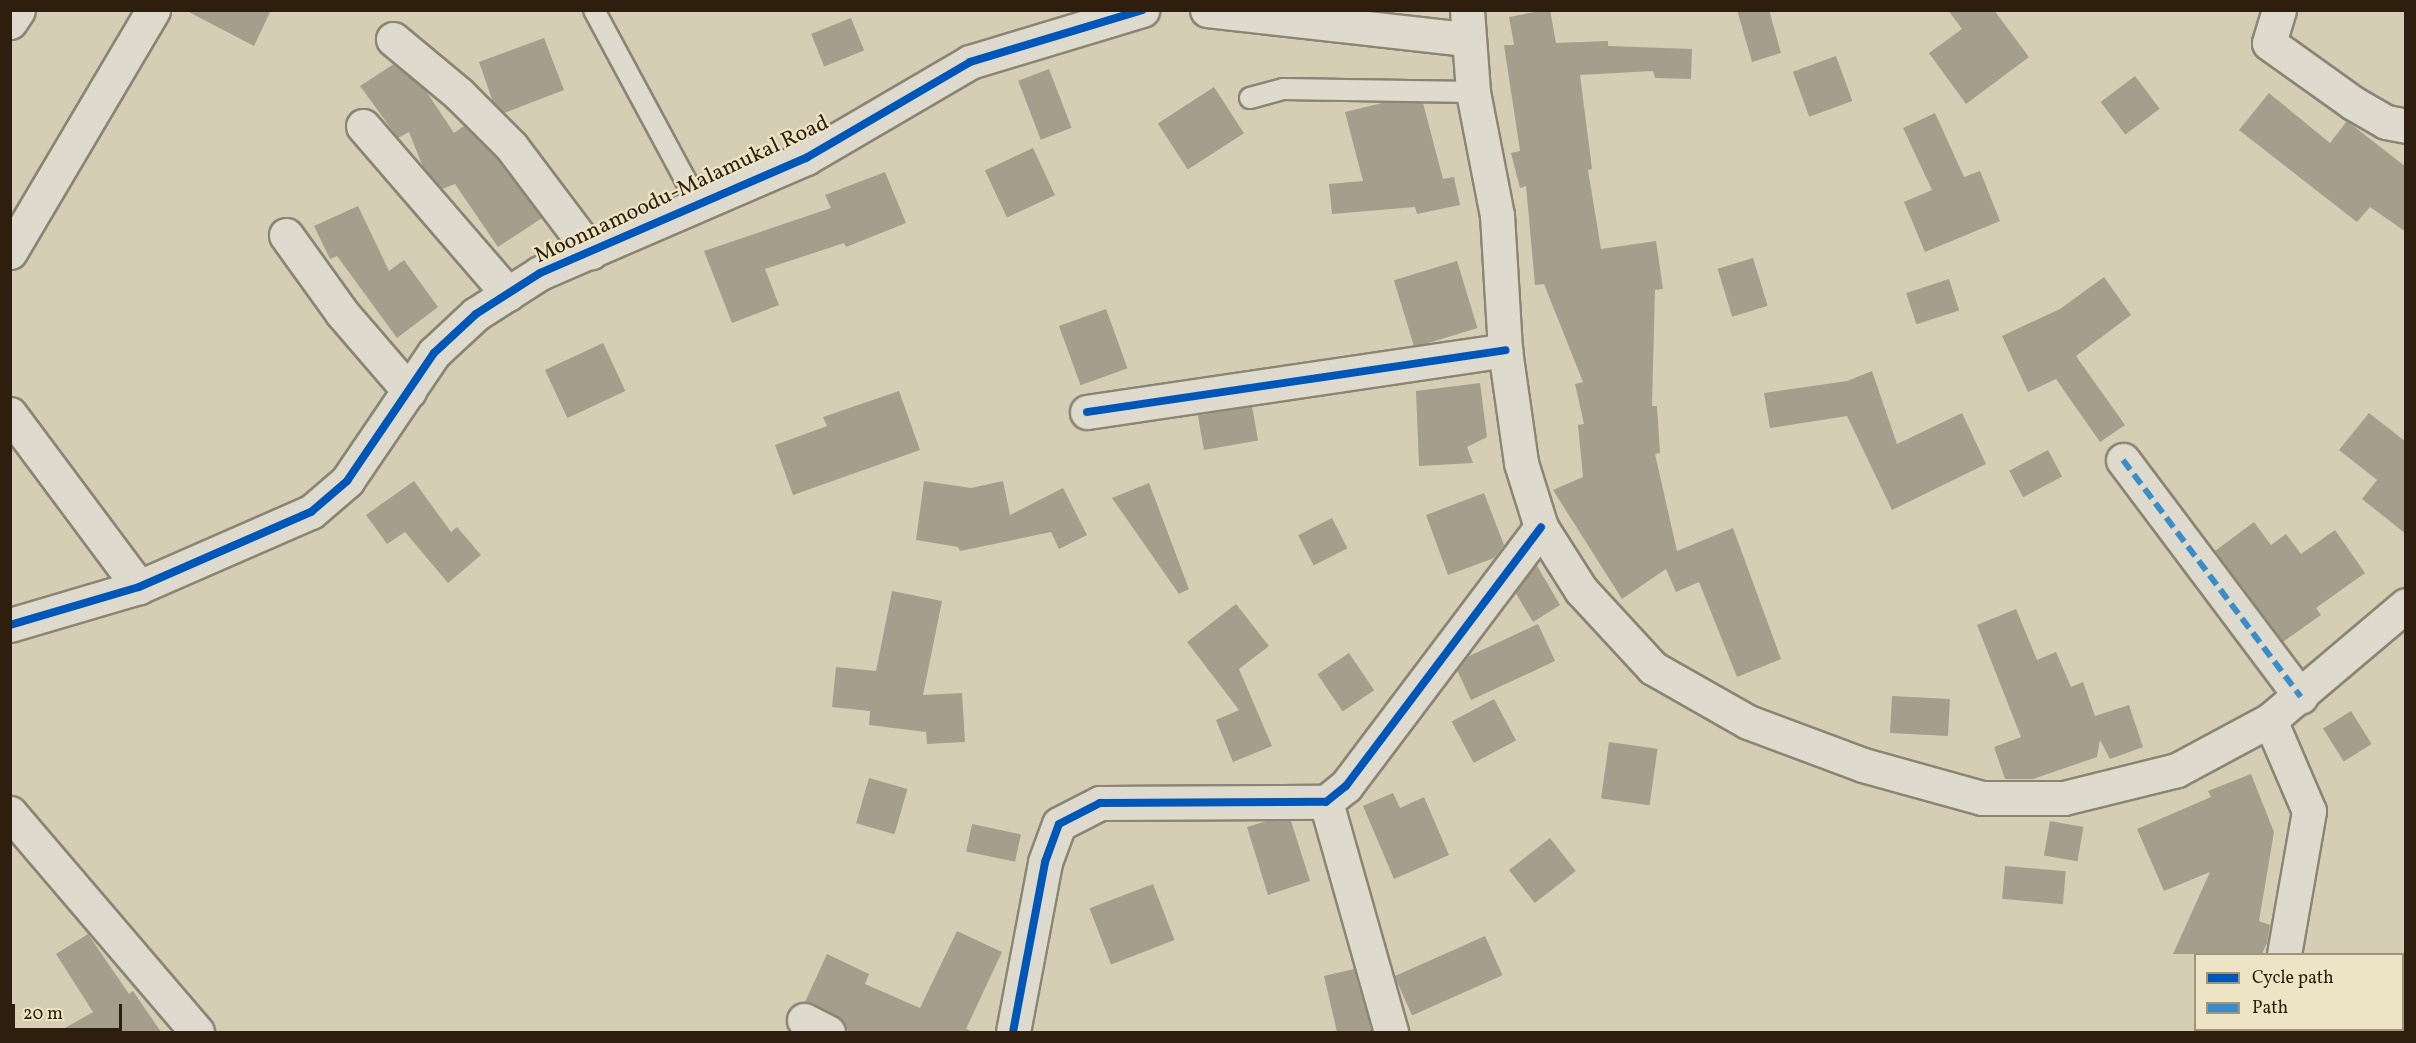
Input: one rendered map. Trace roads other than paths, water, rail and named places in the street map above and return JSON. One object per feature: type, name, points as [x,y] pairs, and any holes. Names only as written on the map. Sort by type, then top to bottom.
[{"type":"street","points":[[10,22],[18,10]]},
{"type":"street","points":[[10,252],[153,10]]},
{"type":"street","name":"Moonnamoodu-Malamukal Road","points":[[10,625],[139,587],[311,512],[347,481],[434,352],[476,315],[540,273],[806,158],[970,62],[1142,10]]},
{"type":"street","points":[[1207,10],[1467,25],[1473,92],[1497,215],[1505,350],[1521,463],[1541,527],[1581,590],[1653,668],[1748,722],[1863,765],[1982,798],[2064,798],[2177,770],[2270,720],[2301,697],[2406,605]]},
{"type":"street","points":[[2279,10],[2269,43],[2353,103],[2386,122],[2406,126]]},
{"type":"street","points":[[393,39],[459,94],[511,146],[591,252]]},
{"type":"street","points":[[363,126],[508,294]]},
{"type":"street","points":[[286,234],[342,313],[409,391]]},
{"type":"street","points":[[1087,412],[1505,350]]},
{"type":"street","points":[[10,414],[139,587]]},
{"type":"street","points":[[2123,459],[2301,697]]},
{"type":"street","points":[[1013,1032],[1050,841],[1068,816],[1100,803],[1326,802],[1347,786],[1541,527]]},
{"type":"street","points":[[2270,720],[2309,811],[2284,953]]},
{"type":"street","points":[[1326,802],[1391,1032]]},
{"type":"street","points":[[10,813],[197,1032]]},
{"type":"lane","points":[[594,10],[699,205]]},
{"type":"lane","points":[[1250,98],[1283,89],[1473,92]]}]
